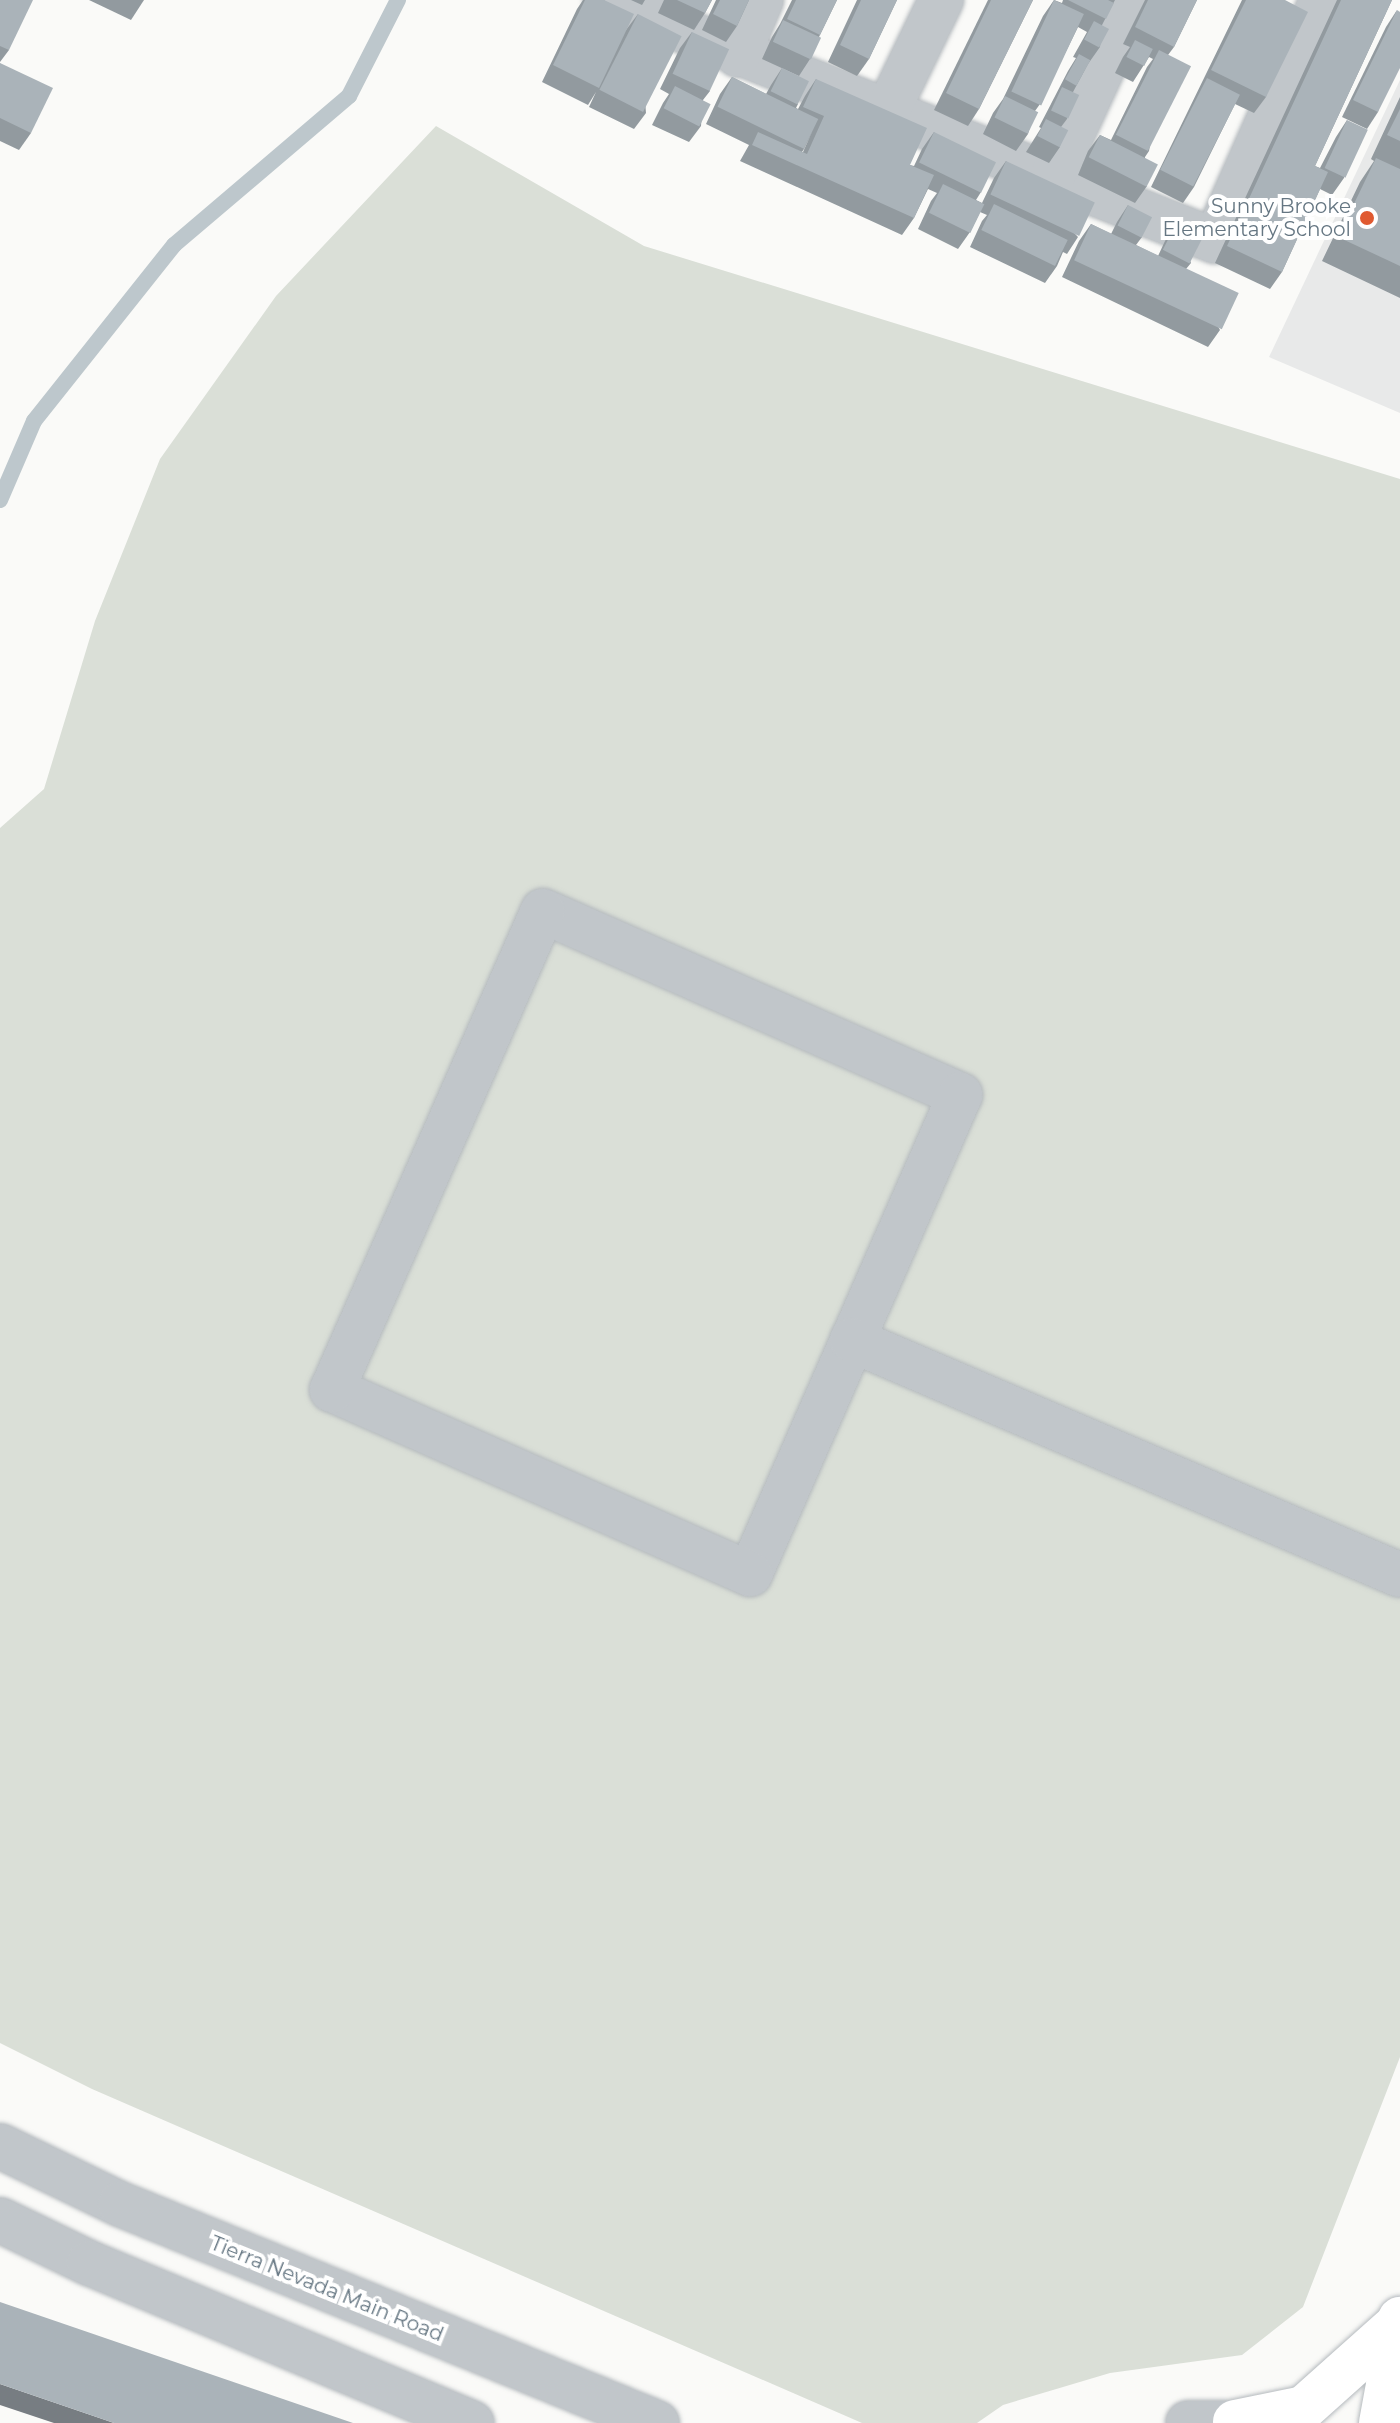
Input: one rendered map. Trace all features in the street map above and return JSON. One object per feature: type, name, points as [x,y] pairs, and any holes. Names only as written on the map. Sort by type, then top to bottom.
[{"type":"main road","points":[[1235,2422],[1304,2408],[1399,2321]]},
{"type":"main road","points":[[1381,2423],[1399,2321]]},
{"type":"street","points":[[606,0],[886,114],[1215,241],[1322,0]]},
{"type":"street","points":[[738,55],[761,0]]},
{"type":"street","points":[[886,114],[941,0]]},
{"type":"street","points":[[1052,178],[1134,0]]},
{"type":"street","points":[[543,911],[960,1095],[852,1340],[750,1574],[332,1390],[543,911]]},
{"type":"street","points":[[852,1340],[1400,1575]]},
{"type":"street","name":"Tierra Nevada Main Road","points":[[0,2146],[120,2204],[657,2423]]},
{"type":"street","points":[[0,2220],[89,2263],[472,2423]]},
{"type":"street","points":[[1188,2423],[1235,2422]]},
{"type":"shaded area","name":"Sunny Brooke Elementary School","points":[[1400,80],[1400,413],[1269,357]]},
{"type":"shaded area","points":[[436,126],[644,246],[1400,479],[1400,2057],[1303,2307],[1242,2355],[1110,2373],[1003,2405],[977,2423],[862,2423],[92,2089],[0,2043],[0,828],[44,789],[95,621],[160,459],[276,296]]},
{"type":"building","points":[[0,0],[33,0],[9,50],[0,46]]},
{"type":"building","points":[[585,0],[604,0],[634,14],[599,88],[553,65]]},
{"type":"building","points":[[677,0],[712,0],[705,13]]},
{"type":"building","points":[[720,0],[749,0],[737,26],[713,14]]},
{"type":"building","points":[[796,0],[837,0],[820,35],[787,19]]},
{"type":"building","points":[[861,0],[897,0],[869,59],[840,45]]},
{"type":"building","points":[[991,0],[1033,0],[979,109],[946,93]]},
{"type":"building","points":[[1054,0],[1084,14],[1041,105],[1011,92]]},
{"type":"building","points":[[1068,0],[1108,0],[1114,3],[1106,19]]},
{"type":"building","points":[[1148,0],[1197,0],[1174,47],[1135,27]]},
{"type":"building","points":[[1246,0],[1285,0],[1308,12],[1266,97],[1211,70]]},
{"type":"building","points":[[1341,0],[1392,0],[1315,166],[1328,172],[1282,272],[1227,246]]},
{"type":"building","points":[[1397,10],[1400,12],[1400,68],[1378,112],[1353,100]]},
{"type":"building","points":[[638,14],[682,36],[643,112],[599,90]]},
{"type":"building","points":[[783,20],[821,38],[811,60],[773,42]]},
{"type":"building","points":[[1094,21],[1109,29],[1099,48],[1084,40]]},
{"type":"building","points":[[692,32],[729,49],[710,91],[673,74]]},
{"type":"building","points":[[1135,40],[1153,49],[1144,66],[1126,57]]},
{"type":"building","points":[[1159,50],[1191,66],[1148,151],[1116,135]]},
{"type":"building","points":[[1079,54],[1090,60],[1076,86],[1065,79]]},
{"type":"building","points":[[0,63],[53,88],[31,133],[0,118]]},
{"type":"building","points":[[782,68],[809,81],[798,105],[771,91]]},
{"type":"building","points":[[732,77],[818,119],[804,149],[718,107]]},
{"type":"building","points":[[1207,78],[1240,95],[1193,187],[1160,170]]},
{"type":"building","points":[[816,79],[927,128],[910,165],[934,175],[914,218],[752,145],[758,132],[807,154],[824,116],[803,107]]},
{"type":"building","points":[[675,86],[711,104],[699,126],[664,108]]},
{"type":"building","points":[[1062,87],[1079,95],[1068,119],[1051,111]]},
{"type":"building","points":[[1005,96],[1038,112],[1028,134],[994,118]]},
{"type":"building","points":[[1400,109],[1400,141],[1387,135]]},
{"type":"building","points":[[1046,119],[1068,130],[1060,147],[1037,136]]},
{"type":"building","points":[[1347,120],[1368,130],[1345,178],[1325,168]]},
{"type":"building","points":[[934,132],[996,162],[981,193],[919,163]]},
{"type":"building","points":[[1100,135],[1158,165],[1147,187],[1089,157]]},
{"type":"building","points":[[1376,158],[1400,169],[1400,266],[1338,237]]},
{"type":"building","points":[[1006,161],[1095,202],[1079,236],[990,195]]},
{"type":"building","points":[[943,184],[984,204],[970,233],[929,213]]},
{"type":"building","points":[[994,204],[1068,240],[1055,266],[981,230]]},
{"type":"building","points":[[1128,205],[1152,217],[1142,238],[1118,225]]},
{"type":"building","points":[[1091,224],[1239,293],[1222,329],[1074,260]]},
{"type":"building","points":[[1176,224],[1203,238],[1190,263],[1163,250]]},
{"type":"building","points":[[0,2302],[353,2423],[114,2423],[0,2384]]},
{"type":"waterway","points":[[0,500],[34,421],[174,245],[349,96],[398,0]]},
{"type":"place","name":"Sunny Brooke Elementary School","points":[[1367,218]]}]
